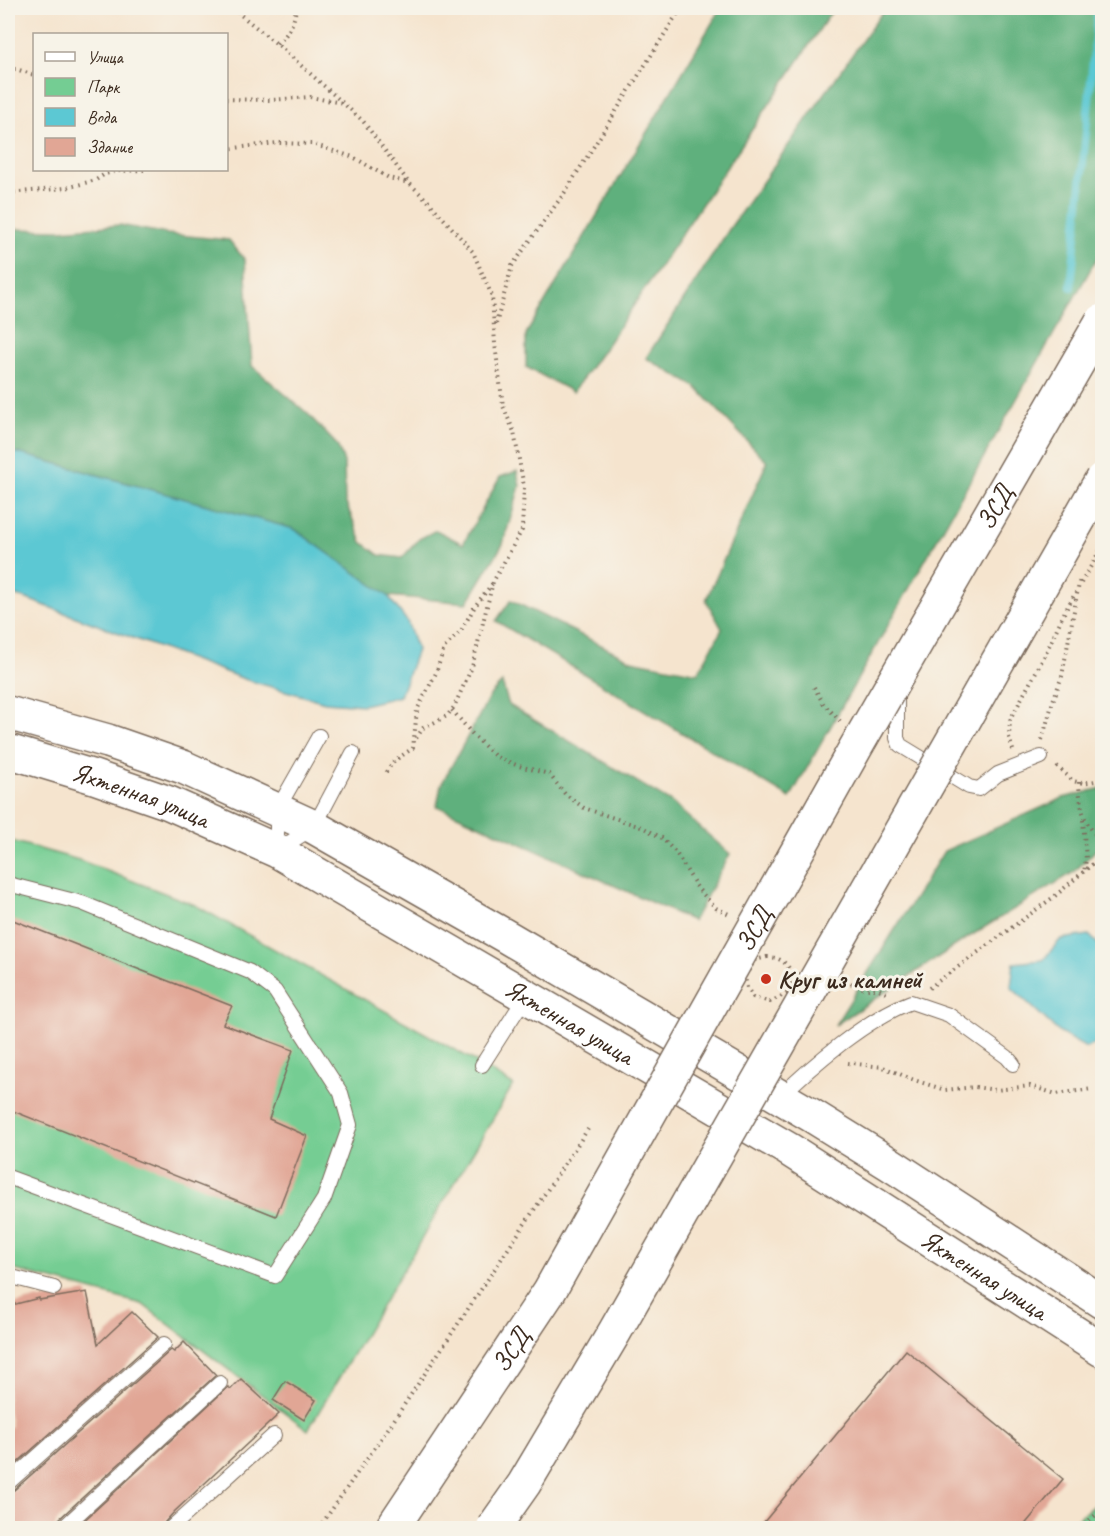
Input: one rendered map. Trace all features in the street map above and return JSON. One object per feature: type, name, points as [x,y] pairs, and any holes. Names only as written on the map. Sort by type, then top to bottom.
[{"type":"main road","name":"ЗСД","points":[[392,1528],[549,1292],[856,747],[1102,321]]},
{"type":"main road","points":[[493,1528],[524,1484],[620,1322],[1099,470]]},
{"type":"main road","name":"Яхтенная улица","points":[[8,713],[108,741],[183,767],[315,827],[780,1097],[890,1164],[1102,1302]]},
{"type":"main road","name":"Яхтенная улица","points":[[8,751],[169,803],[277,851],[788,1149],[1102,1350]]},
{"type":"lane","points":[[1041,757],[998,774],[979,789],[969,787],[900,745],[897,738],[897,699],[898,693],[1075,382]]},
{"type":"lane","points":[[277,851],[277,810],[319,736]]},
{"type":"lane","points":[[277,851],[315,827],[353,753]]},
{"type":"lane","points":[[8,884],[82,903],[250,972],[275,991],[341,1093],[350,1125],[324,1199],[275,1276],[8,1177]]},
{"type":"lane","points":[[482,1065],[526,995]]},
{"type":"lane","points":[[780,1097],[800,1077],[862,1029],[911,1002],[949,1015],[1007,1057],[1013,1064]]},
{"type":"lane","points":[[8,1276],[54,1288]]},
{"type":"lane","points":[[8,1483],[164,1344]]},
{"type":"lane","points":[[63,1528],[220,1383]]},
{"type":"lane","points":[[171,1528],[274,1435]]},
{"type":"path","points":[[232,8],[277,44],[363,121],[409,183],[473,252],[492,296],[503,406],[514,432],[524,487],[522,530],[493,582],[475,606],[461,631],[444,648],[436,673],[417,710],[413,748],[394,761],[386,772]]},
{"type":"path","points":[[277,44],[289,33],[294,22],[296,8]]},
{"type":"path","points":[[495,327],[512,266],[565,192],[681,8]]},
{"type":"path","points":[[8,69],[33,75]]},
{"type":"path","points":[[228,99],[310,97],[342,103]]},
{"type":"path","points":[[228,149],[277,143],[312,144],[353,157],[389,178],[409,183]]},
{"type":"path","points":[[8,193],[66,188],[118,171]]},
{"type":"path","points":[[1099,470],[1099,417],[1102,399]]},
{"type":"path","points":[[1027,763],[1011,748],[1010,720],[1034,677],[1063,615],[1102,547]]},
{"type":"path","points":[[1081,574],[1062,676],[1044,731],[1041,757],[1046,764],[1059,767],[1073,781],[1102,780]]},
{"type":"path","points":[[415,740],[423,728],[447,716],[452,710],[472,667],[493,582]]},
{"type":"path","points":[[814,687],[823,703],[838,720]]},
{"type":"path","points":[[452,710],[496,757],[549,774],[565,794],[584,808],[644,828],[662,838],[676,853],[698,889],[716,908],[733,916]]},
{"type":"path","points":[[1079,782],[1086,848],[1084,872]]},
{"type":"path","points":[[1083,816],[1095,835],[1102,841]]},
{"type":"path","points":[[840,979],[865,989],[879,989],[911,1002],[1055,896],[1102,856]]},
{"type":"path","points":[[772,946],[774,957]]},
{"type":"path","points":[[774,957],[789,966],[794,977],[790,990],[770,1002],[753,997],[747,988],[745,976],[755,960],[774,957]]},
{"type":"path","points":[[794,977],[805,976]]},
{"type":"path","points":[[841,1063],[883,1067],[945,1090],[975,1088],[996,1090],[1030,1086],[1056,1094],[1092,1089]]},
{"type":"path","points":[[319,1528],[588,1129]]},
{"type":"path","points":[[1080,1528],[1102,1510]]},
{"type":"green space","points":[[721,8],[834,8],[573,392],[526,367],[526,334]]},
{"type":"green space","points":[[885,8],[1102,8],[1102,249],[790,798],[496,621],[511,600],[631,660],[698,673],[722,629],[706,600],[767,462],[696,387],[646,358],[730,228]]},
{"type":"green space","points":[[120,225],[167,234],[229,240],[245,260],[252,366],[307,413],[337,445],[344,462],[345,501],[362,542],[379,555],[402,558],[419,539],[436,530],[463,544],[500,477],[517,471],[520,486],[503,544],[467,603],[388,596],[294,529],[8,452],[8,229],[60,230]]},
{"type":"green space","points":[[502,683],[509,705],[671,802],[730,854],[693,921],[437,806],[441,785],[491,694]]},
{"type":"green space","points":[[1102,788],[1102,844],[1074,872],[964,940],[835,1025],[944,851],[1063,798]]},
{"type":"green space","points":[[8,840],[79,860],[195,905],[473,1060],[513,1085],[308,1430],[142,1304],[8,1268]]},
{"type":"green space","points":[[1102,1502],[1102,1528],[1066,1528],[1093,1506]]},
{"type":"water","points":[[8,452],[294,529],[388,596],[407,621],[417,650],[400,696],[363,705],[325,702],[247,680],[8,594]]},
{"type":"water","points":[[1089,935],[1102,948],[1101,1041],[1086,1048],[1060,1033],[1011,987],[1014,963],[1043,960],[1061,939]]},
{"type":"building","points":[[8,918],[232,1006],[223,1024],[293,1050],[269,1119],[307,1136],[276,1216],[8,1109]]},
{"type":"building","points":[[87,1292],[98,1344],[132,1312],[158,1337],[8,1471],[8,1429],[11,1426],[8,1409],[8,1306],[39,1298],[39,1300]]},
{"type":"building","points":[[184,1342],[216,1375],[57,1521],[54,1528],[8,1528],[8,1492],[14,1490],[171,1350],[174,1352]]},
{"type":"building","points":[[906,1350],[1063,1479],[1022,1528],[759,1528]]},
{"type":"building","points":[[241,1379],[279,1414],[175,1511],[162,1528],[76,1528],[228,1387],[231,1389]]},
{"type":"building","points":[[285,1381],[316,1400],[304,1420],[273,1400]]},
{"type":"waterway","points":[[1071,287],[1098,8]]},
{"type":"place","name":"Круг из камней","points":[[766,979]]}]
